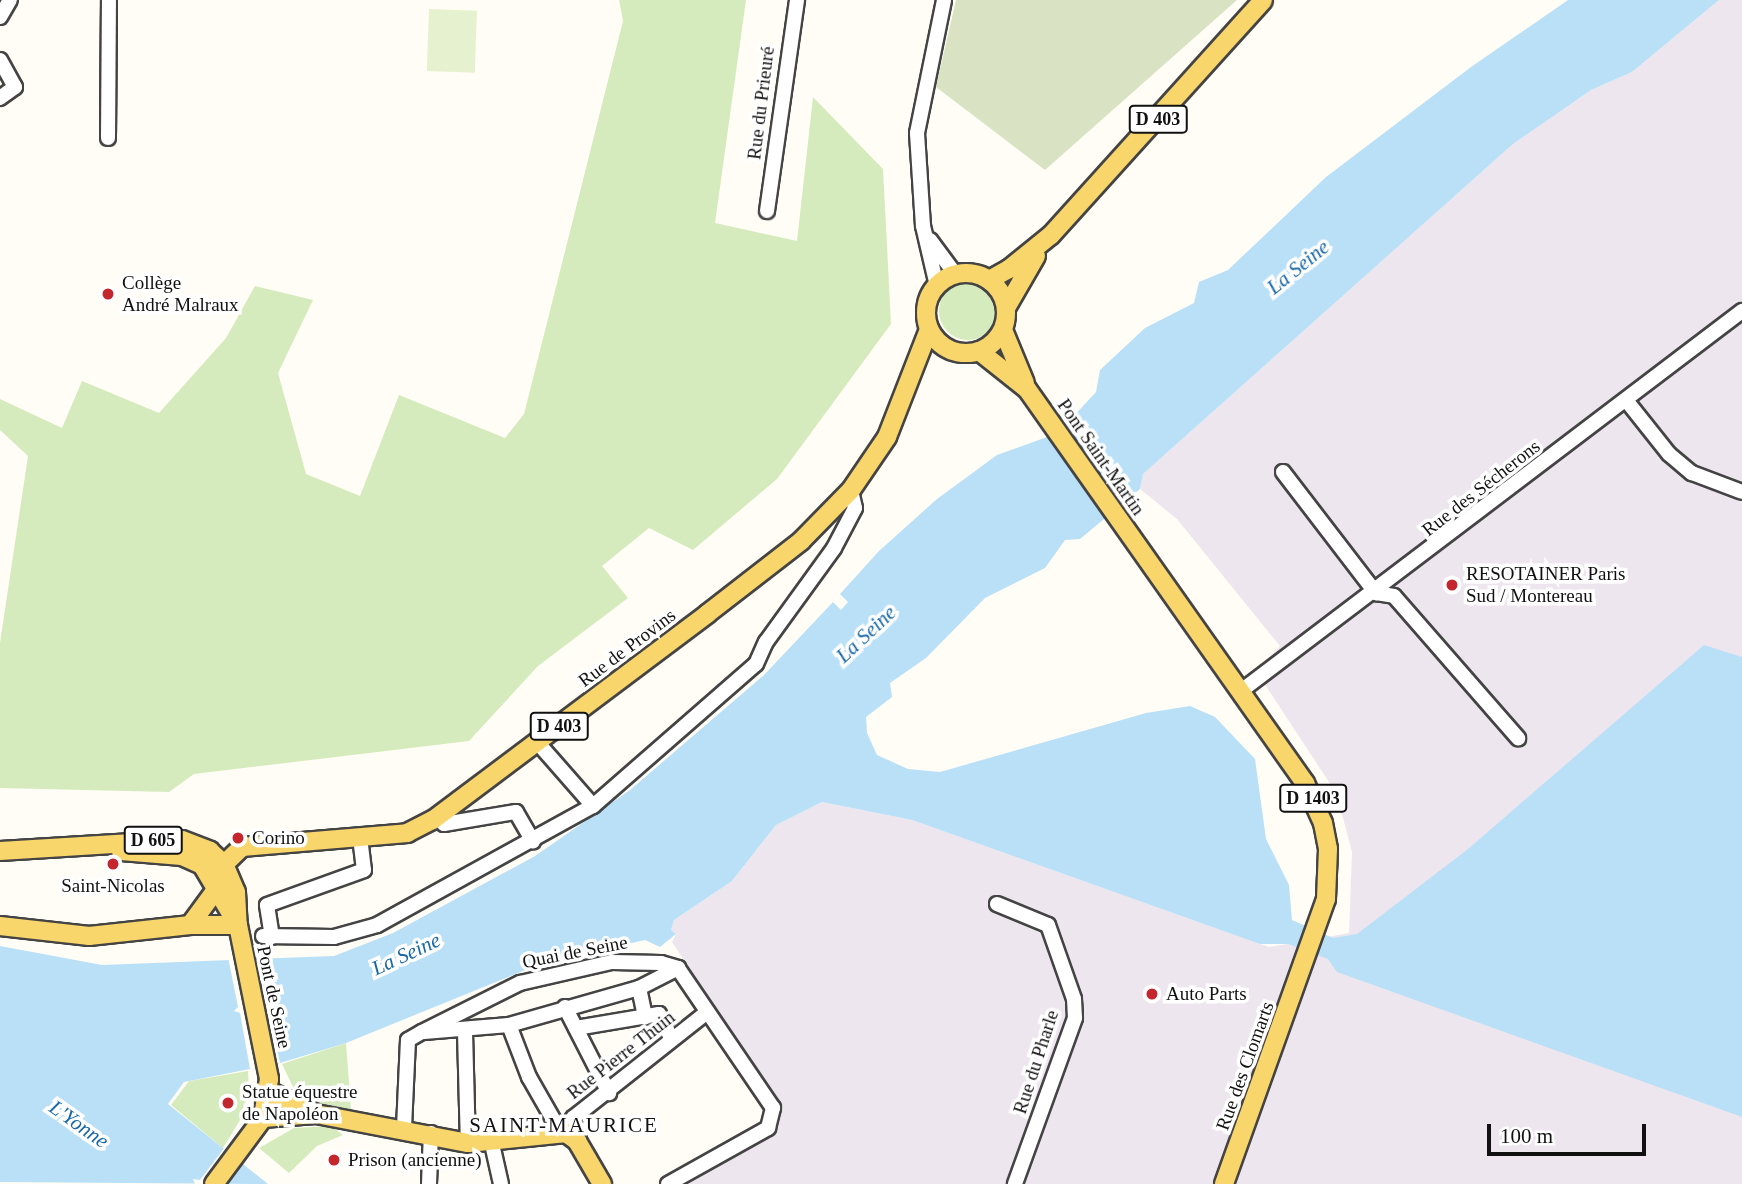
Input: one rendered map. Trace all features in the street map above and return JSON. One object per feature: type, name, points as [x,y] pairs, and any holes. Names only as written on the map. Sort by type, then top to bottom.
[{"type":"main road","name":"D 403","points":[[1006,307],[1019,279],[1051,235],[1263,0]]},
{"type":"main road","name":"D 403","points":[[989,280],[1009,270],[1051,235]]},
{"type":"main road","points":[[912,370],[929,354],[947,348],[979,351],[1003,330],[1006,307],[989,280],[956,275],[937,286],[927,307],[929,329],[947,348]]},
{"type":"main road","name":"Rue de Provins","points":[[193,920],[218,876],[242,846],[407,833],[438,816],[801,541],[851,490],[887,437],[929,329]]},
{"type":"main road","name":"D 1403","points":[[1003,330],[1027,389]]},
{"type":"main road","name":"D 1403","points":[[979,351],[1027,389]]},
{"type":"main road","name":"Pont Saint-Martin","points":[[1027,389],[1241,691]]},
{"type":"main road","name":"Rue des Clomarts","points":[[1224,1184],[1318,924],[1329,876],[1324,823],[1305,783],[1241,691]]},
{"type":"main road","name":"D 605","points":[[0,850],[75,848],[182,840],[210,851],[218,876]]},
{"type":"main road","name":"Pont de Seine","points":[[218,876],[236,892],[235,915],[267,1066],[269,1091],[263,1118]]},
{"type":"main road","points":[[0,926],[47,935],[89,936],[235,915]]},
{"type":"main road","points":[[269,1091],[316,1114]]},
{"type":"main road","points":[[214,1184],[263,1118],[316,1114],[431,1133],[468,1143],[492,1144],[564,1133],[577,1140],[602,1184]]},
{"type":"street","points":[[0,17],[10,0]]},
{"type":"street","points":[[108,138],[109,0]]},
{"type":"street","name":"Rue du Prieuré","points":[[767,211],[785,59],[797,0]]},
{"type":"street","points":[[937,286],[923,226],[916,133],[944,0]]},
{"type":"street","points":[[0,60],[15,87],[0,98]]},
{"type":"street","points":[[923,226],[941,259],[956,275]]},
{"type":"street","name":"Rue des Sécherons","points":[[1241,691],[1376,593],[1742,311]]},
{"type":"street","points":[[1626,400],[1669,454],[1692,473],[1742,492]]},
{"type":"street","points":[[1283,472],[1376,593],[1394,596],[1518,738]]},
{"type":"street","points":[[360,838],[364,870],[267,905],[267,936],[334,937],[377,925],[593,806],[756,664],[766,642],[834,548],[855,508],[851,490]]},
{"type":"street","points":[[537,742],[593,806]]},
{"type":"street","points":[[438,816],[444,824],[516,812],[533,841]]},
{"type":"street","name":"Rue du Pharle","points":[[997,904],[1048,925],[1074,999],[1074,1018],[1015,1184]]},
{"type":"street","name":"Quai de Seine","points":[[404,1128],[408,1040],[520,983],[632,960],[678,968]]},
{"type":"street","points":[[422,1032],[465,1032],[509,1025],[639,988],[678,968],[773,1108],[768,1128],[668,1184]]},
{"type":"street","points":[[639,988],[645,1017]]},
{"type":"street","points":[[565,1007],[609,1093]]},
{"type":"street","name":"Rue Pierre Thuin","points":[[564,1133],[573,1118],[609,1093],[707,1012]]},
{"type":"street","points":[[576,1028],[659,1014],[672,1040]]},
{"type":"street","points":[[509,1025],[529,1077],[564,1133]]},
{"type":"street","points":[[465,1032],[468,1143]]},
{"type":"street","points":[[429,1184],[431,1133]]},
{"type":"street","points":[[492,1144],[500,1184]]},
{"type":"shaded area","points":[[1719,0],[1742,0],[1742,1184],[688,1184],[768,1138],[779,1115],[778,1103],[672,942],[676,934],[671,930],[674,920],[732,881],[776,825],[822,802],[912,820],[1269,947],[1288,944],[1321,956],[1328,937],[1349,933],[1352,852],[1343,818],[1329,782],[1256,671],[1280,646],[1177,519],[1140,489],[1143,474],[1513,144],[1591,90],[1632,72]]},
{"type":"green space","points":[[619,0],[746,0],[715,223],[797,241],[813,97],[883,169],[891,324],[777,479],[693,550],[649,528],[602,566],[628,598],[538,666],[469,741],[194,774],[169,792],[0,788],[0,643],[28,456],[0,430],[0,399],[62,428],[82,381],[159,413],[226,338],[255,286],[313,300],[278,373],[306,474],[360,496],[399,395],[505,438],[524,414],[623,21]]},
{"type":"green space","points":[[956,0],[1237,0],[1045,170],[936,87]]},
{"type":"green space","points":[[429,9],[477,11],[475,73],[427,71]]},
{"type":"green space","points":[[962,282],[974,282],[984,286],[993,295],[997,317],[989,332],[974,340],[962,340],[952,336],[943,327],[939,317],[939,305],[943,295],[952,286]]},
{"type":"green space","points":[[346,1043],[351,1110],[318,1104],[295,1091],[282,1064]]},
{"type":"green space","points":[[248,1071],[249,1091],[240,1120],[223,1148],[171,1105],[189,1081]]},
{"type":"green space","points":[[331,1126],[343,1135],[317,1146],[289,1173],[259,1148],[294,1128]]},
{"type":"water","points":[[1568,0],[1719,0],[1632,72],[1591,90],[1513,144],[1143,474],[1140,489],[1080,539],[1065,540],[1045,568],[985,598],[926,658],[890,683],[892,697],[866,717],[867,733],[877,755],[908,769],[940,772],[1146,713],[1190,706],[1215,717],[1255,759],[1266,839],[1289,885],[1292,920],[1333,938],[1357,934],[1468,849],[1704,645],[1742,657],[1742,1117],[1337,972],[1328,959],[1288,944],[1260,944],[912,820],[822,802],[776,825],[732,881],[674,920],[671,930],[676,934],[660,947],[645,940],[540,964],[346,1043],[280,1063],[184,1082],[168,1104],[268,1184],[0,1182],[0,946],[102,965],[334,956],[393,933],[535,856],[630,790],[764,675],[833,602],[841,610],[848,602],[840,594],[879,551],[937,499],[997,455],[1058,433],[1096,392],[1100,370],[1145,328],[1194,303],[1199,282],[1228,270],[1326,177],[1471,67]]},
{"type":"pier","points":[[258,955],[266,1001],[273,1003],[268,1007],[280,1063],[250,1069],[240,1013],[234,1011],[238,1007],[228,957]]},
{"type":"pier","points":[[225,1147],[245,1162],[227,1184],[195,1184],[193,1179],[200,1180]]},
{"type":"place","name":"Collège André Malraux","points":[[108,294]]},
{"type":"place","name":"RESOTAINER Paris Sud / Montereau","points":[[1452,585]]},
{"type":"place","name":"Corino","points":[[238,838]]},
{"type":"place","name":"Saint-Nicolas","points":[[113,864]]},
{"type":"place","name":"Auto Parts","points":[[1152,994]]},
{"type":"place","name":"Statue équestre de Napoléon","points":[[228,1103]]},
{"type":"place","name":"Prison (ancienne)","points":[[334,1160]]},
{"type":"district","name":"SAINT-MAURICE","points":[[564,1125]]},
{"type":"water label","name":"La Seine","points":[[1298,267]]},
{"type":"water label","name":"La Seine","points":[[866,634]]},
{"type":"water label","name":"La Seine","points":[[406,954]]},
{"type":"water label","name":"L'Yonne","points":[[79,1124]]}]
